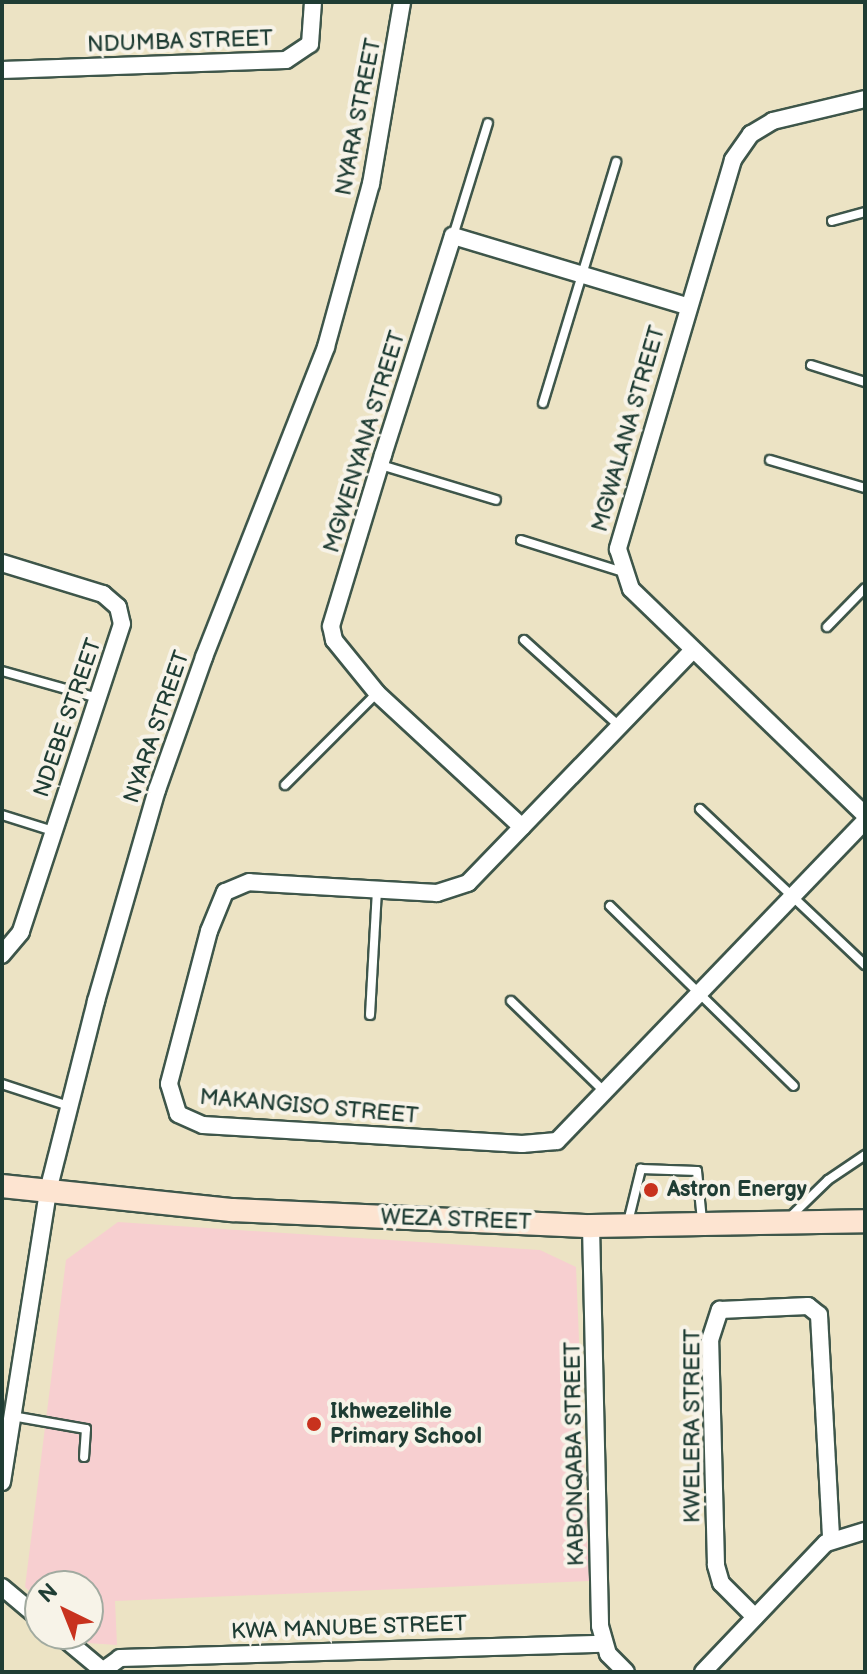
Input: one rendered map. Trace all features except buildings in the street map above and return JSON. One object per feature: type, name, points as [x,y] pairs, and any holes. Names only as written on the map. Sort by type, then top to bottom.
[{"type":"street","name":"NDUMBA STREET","points":[[2,70],[286,60],[310,44],[313,2]]},
{"type":"street","name":"NYARA STREET","points":[[2,1482],[48,1191],[69,1106],[157,790],[326,347],[351,265],[371,184],[402,2]]},
{"type":"street","name":"MGWALANA STREET","points":[[623,572],[619,539],[733,160],[751,134],[773,121],[865,99]]},
{"type":"street","points":[[453,236],[687,306]]},
{"type":"street","name":"MGWENYANA STREET","points":[[453,236],[331,626],[338,650],[377,693],[522,827]]},
{"type":"street","name":"NDEBE STREET","points":[[2,563],[103,594],[118,607],[122,624],[21,932],[2,955]]},
{"type":"street","points":[[623,572],[631,589],[865,818]]},
{"type":"street","name":"MAKANGISO STREET","points":[[692,651],[618,725],[485,869],[451,891],[249,882],[225,892],[209,931],[169,1084],[178,1114],[203,1125],[540,1145],[566,1134],[865,818]]},
{"type":"street","name":"WEZA STREET","points":[[2,1186],[232,1210],[591,1226],[865,1221]]},
{"type":"street","name":"KABONQABA STREET","points":[[591,1226],[603,1644]]},
{"type":"street","name":"KWELERA STREET","points":[[755,1617],[721,1583],[716,1565],[710,1340],[720,1310],[808,1306],[819,1315],[831,1538]]},
{"type":"street","points":[[703,1672],[831,1538],[865,1531]]},
{"type":"street","points":[[2,1587],[24,1606]]},
{"type":"street","points":[[603,1644],[626,1672]]},
{"type":"street","name":"KWA MANUBE STREET","points":[[102,1671],[120,1658],[603,1644]]},
{"type":"street","points":[[78,1650],[102,1671]]},
{"type":"lane","points":[[453,236],[488,123]]},
{"type":"lane","points":[[543,403],[585,275],[616,162]]},
{"type":"lane","points":[[832,221],[865,212]]},
{"type":"lane","points":[[811,365],[865,382]]},
{"type":"lane","points":[[770,460],[865,488]]},
{"type":"lane","points":[[381,465],[496,500]]},
{"type":"lane","points":[[521,540],[623,572]]},
{"type":"lane","points":[[827,627],[865,588]]},
{"type":"lane","points":[[524,640],[618,725]]},
{"type":"lane","points":[[2,671],[98,698]]},
{"type":"lane","points":[[285,785],[377,693]]},
{"type":"lane","points":[[700,809],[865,965]]},
{"type":"lane","points":[[2,815],[53,831]]},
{"type":"lane","points":[[370,1015],[377,890]]},
{"type":"lane","points":[[610,906],[794,1086]]},
{"type":"lane","points":[[511,1001],[604,1091]]},
{"type":"lane","points":[[2,1084],[69,1106]]},
{"type":"lane","points":[[783,1224],[828,1180],[865,1155]]},
{"type":"lane","points":[[626,1225],[641,1169],[697,1171],[703,1225]]},
{"type":"lane","points":[[12,1416],[85,1428],[84,1457]]},
{"type":"shaded area","name":"Ikhwezelihle Primary School","points":[[118,1222],[540,1250],[576,1267],[589,1581],[115,1601],[117,1645],[104,1644],[104,1570],[27,1570],[66,1260]]},
{"type":"place","name":"Astron Energy","points":[[651,1190]]},
{"type":"place","name":"Ikhwezelihle Primary School","points":[[314,1424]]}]
